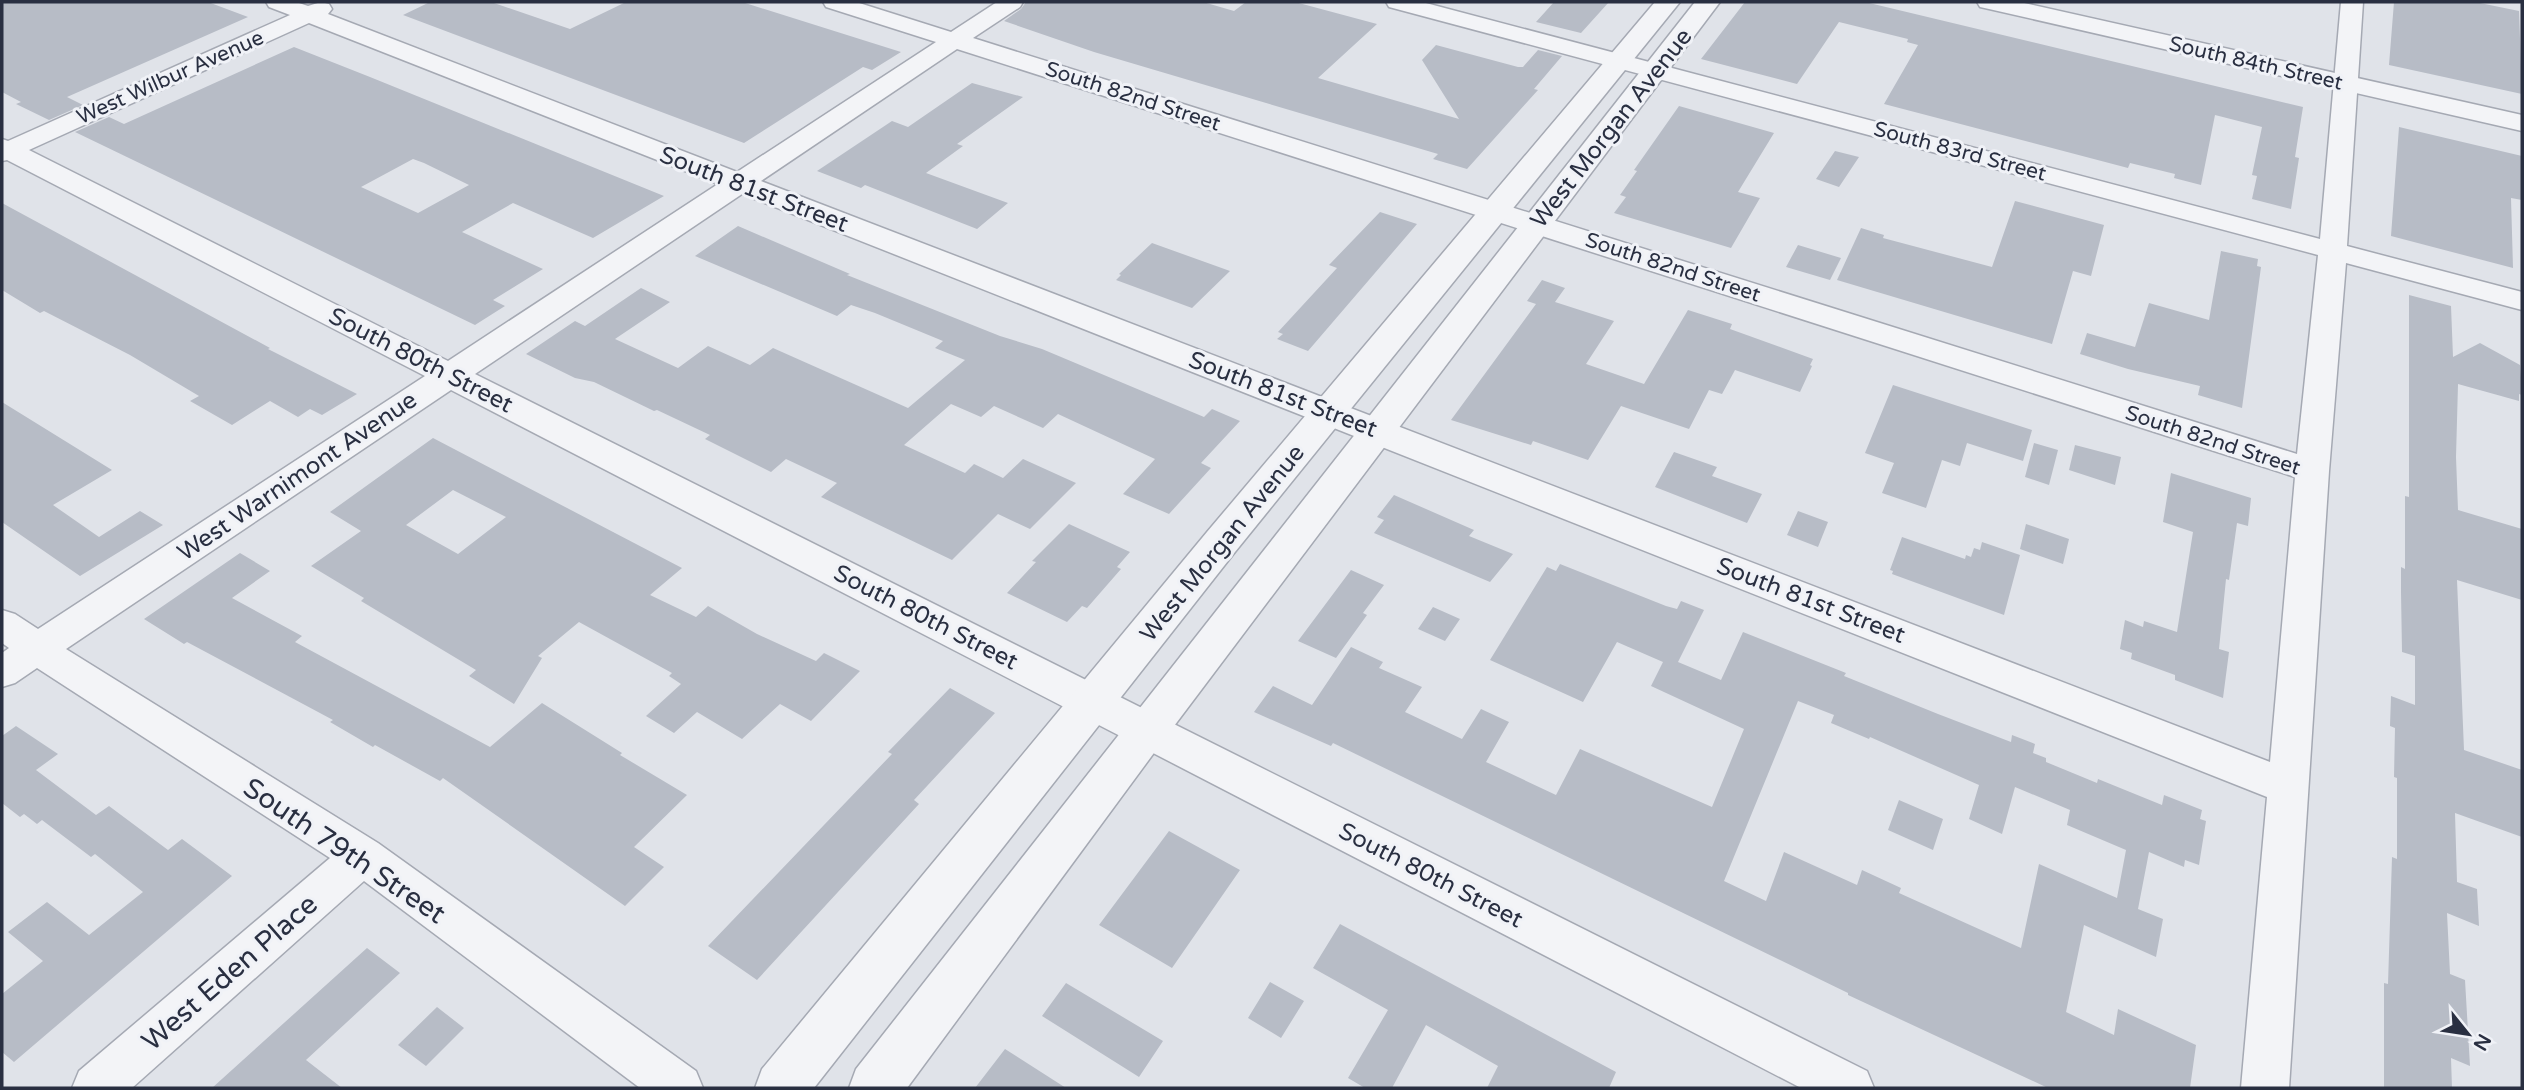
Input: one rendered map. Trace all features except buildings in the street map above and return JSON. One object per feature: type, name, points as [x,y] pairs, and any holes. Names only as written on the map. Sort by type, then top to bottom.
[{"type":"street","name":"South 81st Street","points":[[277,2],[737,184],[1378,430],[2288,787]]},
{"type":"street","name":"West Wilbur Avenue","points":[[4,150],[338,2]]},
{"type":"street","name":"South 82nd Street","points":[[834,2],[2312,471]]},
{"type":"street","name":"West Warnimont Avenue","points":[[2,672],[1012,2]]},
{"type":"street","name":"South 83rd Street","points":[[1397,2],[2522,301]]},
{"type":"street","name":"West Morgan Avenue","points":[[875,1088],[1147,729],[1537,224],[1638,66],[1668,2]]},
{"type":"street","name":"West Morgan Avenue","points":[[781,1088],[1328,411],[1495,211],[1638,66],[1708,2]]},
{"type":"street","name":"South 84th Street","points":[[1989,2],[2522,123]]},
{"type":"street","points":[[2265,1088],[2312,471],[2333,251],[2352,2]]},
{"type":"street","name":"South 80th Street","points":[[4,150],[1850,1088]]},
{"type":"street","name":"South 79th Street","points":[[2,624],[36,649],[363,856],[679,1088]]},
{"type":"street","name":"West Eden Place","points":[[96,1088],[363,856]]}]
